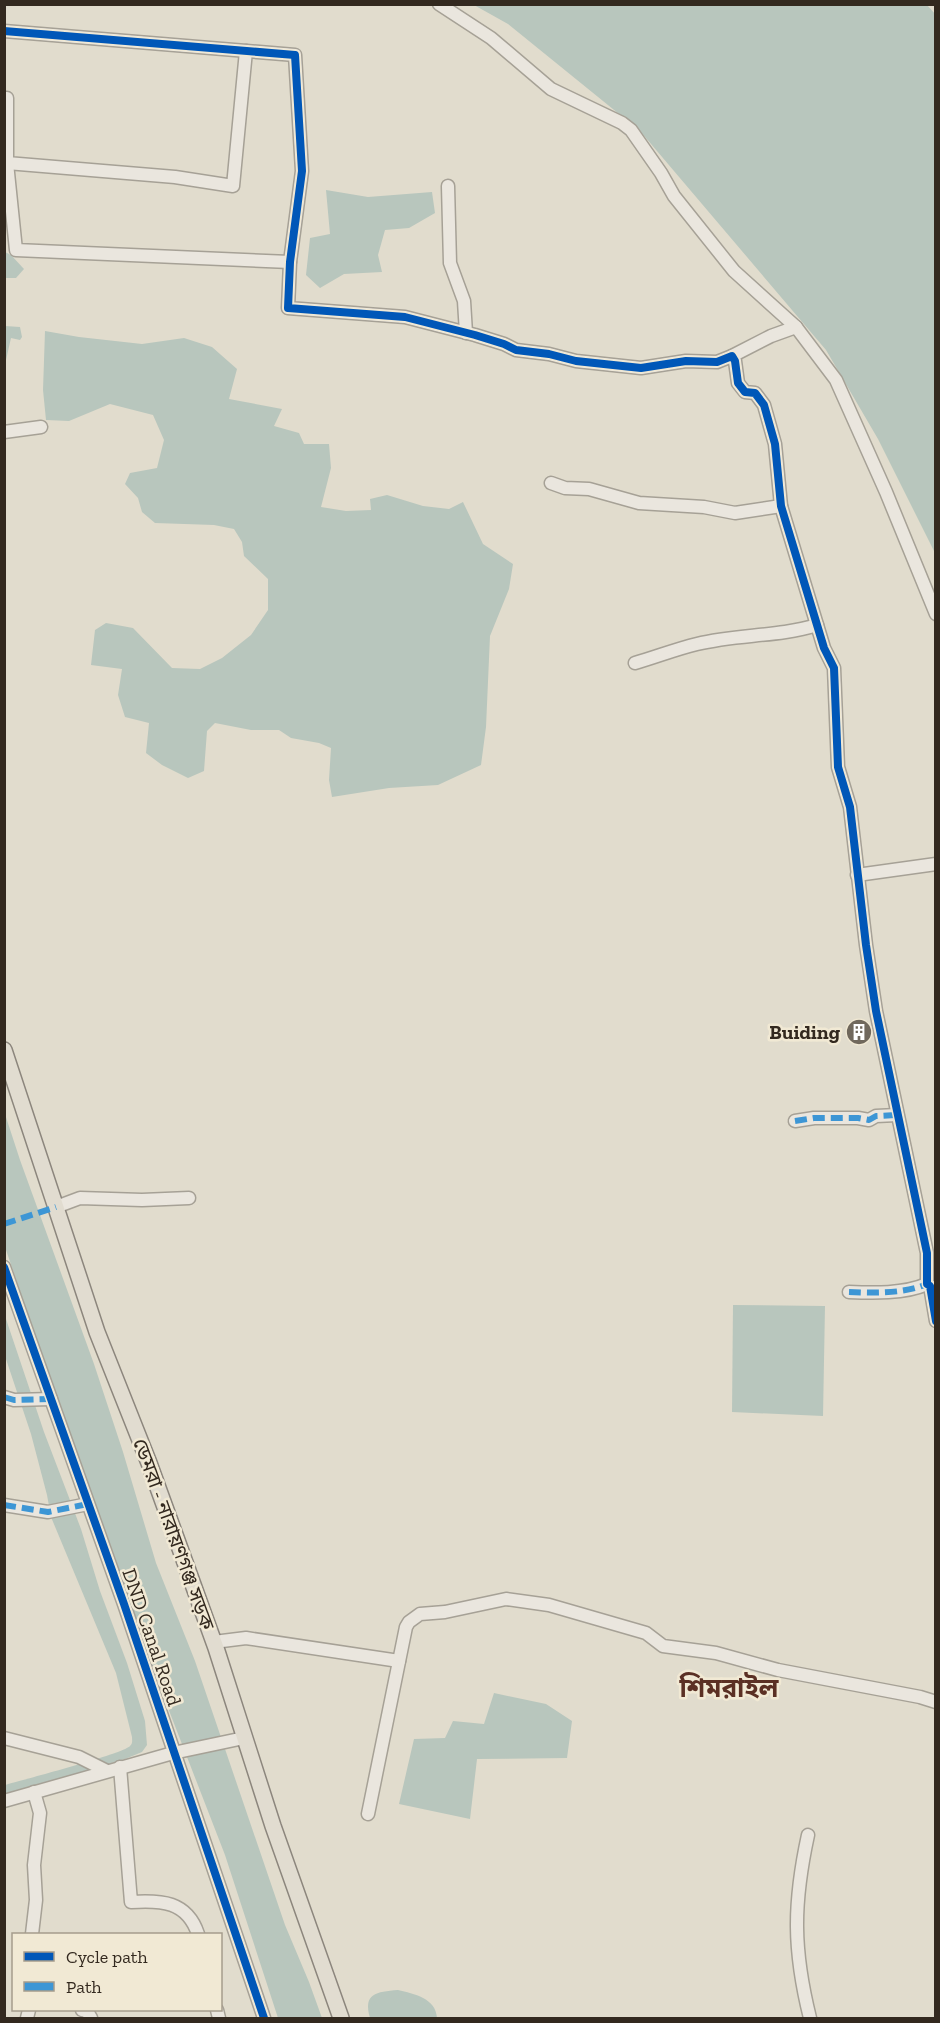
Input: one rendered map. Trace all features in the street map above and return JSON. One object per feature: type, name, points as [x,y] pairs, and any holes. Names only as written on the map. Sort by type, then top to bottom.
[{"type":"main road","name":"ডেমরা - নারায়ণগঞ্জ সড়ক","points":[[4,1050],[97,1332],[149,1463],[214,1642],[273,1826],[341,2019]]},
{"type":"street","points":[[439,4],[491,38],[550,89],[622,123],[631,130],[674,196],[734,271],[796,327],[818,354],[836,380],[886,492],[936,614]]},
{"type":"street","points":[[4,31],[295,55],[302,171],[290,262],[288,308],[405,317],[504,344],[516,350],[549,354],[576,361],[641,368],[686,361],[717,362],[771,336],[796,327]]},
{"type":"street","points":[[7,163],[175,177],[233,186],[246,51]]},
{"type":"street","points":[[4,98],[7,98],[7,163],[16,250],[290,262]]},
{"type":"street","points":[[448,186],[450,263],[464,301],[466,333]]},
{"type":"street","points":[[732,356],[738,382],[745,392],[755,393],[764,405],[775,444],[781,506],[824,648],[834,668],[837,757],[850,807],[876,1011],[927,1253],[927,1284],[930,1286],[936,1321]]},
{"type":"street","points":[[4,432],[41,427]]},
{"type":"street","points":[[551,483],[565,488],[589,489],[639,503],[704,507],[735,513],[781,506]]},
{"type":"street","points":[[635,663],[697,644],[793,633],[817,625]]},
{"type":"street","points":[[857,875],[936,864]]},
{"type":"street","points":[[795,1121],[814,1118],[869,1120],[876,1116],[897,1114]]},
{"type":"street","points":[[56,1207],[80,1198],[142,1200],[189,1198]]},
{"type":"street","name":"DND Canal Road","points":[[4,1267],[88,1504],[264,2019]]},
{"type":"street","points":[[849,1292],[892,1291],[927,1284]]},
{"type":"street","points":[[4,1397],[14,1400],[51,1399]]},
{"type":"street","points":[[4,1505],[48,1512],[88,1504]]},
{"type":"street","points":[[368,1814],[406,1628],[414,1617],[420,1614],[445,1612],[506,1599],[549,1605],[646,1633],[663,1646],[716,1653],[778,1670],[936,1702]]},
{"type":"street","points":[[214,1642],[246,1638],[399,1661]]},
{"type":"street","points":[[4,1738],[79,1757],[107,1771]]},
{"type":"street","points":[[4,1801],[173,1752],[244,1738]]},
{"type":"street","points":[[120,1767],[131,1902],[158,1900],[182,1910],[197,1933]]},
{"type":"street","points":[[32,1933],[36,1900],[34,1864],[40,1813],[34,1792]]},
{"type":"street","points":[[808,1835],[799,1879],[796,1929],[801,1977],[810,2019]]},
{"type":"shaded area","points":[[474,5],[927,5],[936,15],[935,553],[878,439],[826,350],[640,131],[508,24]]},
{"type":"shaded area","points":[[326,190],[368,197],[432,192],[435,213],[409,228],[385,230],[378,255],[382,272],[344,274],[320,288],[306,275],[310,238],[330,234]]},
{"type":"shaded area","points":[[5,252],[24,269],[16,278],[5,278]]},
{"type":"shaded area","points":[[5,326],[20,327],[22,337],[20,340],[11,338],[5,361]]},
{"type":"shaded area","points":[[45,331],[142,344],[184,338],[212,347],[237,369],[229,399],[282,409],[274,426],[299,433],[304,444],[329,444],[331,468],[321,507],[346,511],[371,510],[370,499],[387,495],[423,506],[449,509],[463,502],[483,544],[513,564],[509,589],[490,636],[486,727],[481,765],[438,785],[389,788],[332,797],[329,780],[331,748],[319,743],[291,738],[279,730],[251,730],[215,723],[207,731],[204,771],[188,778],[162,765],[146,753],[149,723],[125,717],[118,695],[122,669],[91,665],[95,630],[106,623],[133,628],[172,668],[200,669],[222,658],[251,635],[268,610],[268,579],[244,556],[242,542],[234,529],[214,525],[155,523],[142,512],[138,498],[125,484],[130,473],[157,468],[164,440],[153,415],[110,404],[69,421],[46,420],[43,390]]},
{"type":"shaded area","points":[[4,1111],[94,1364],[156,1563],[195,1661],[285,1925],[322,2018],[278,2018],[225,1855],[144,1646],[115,1557],[79,1463],[5,1247]]},
{"type":"shaded area","points":[[733,1305],[825,1306],[823,1416],[732,1412]]},
{"type":"shaded area","points":[[4,1313],[127,1663],[145,1721],[147,1745],[142,1752],[125,1759],[5,1795],[5,1785],[110,1755],[130,1746],[132,1737],[116,1673],[51,1517],[31,1434],[5,1356]]},
{"type":"shaded area","points":[[494,1693],[546,1704],[572,1721],[567,1758],[477,1759],[470,1819],[399,1804],[414,1739],[445,1738],[453,1721],[484,1724]]},
{"type":"shaded area","points":[[398,1990],[417,1995],[428,2001],[436,2011],[437,2018],[370,2018],[368,2003],[373,1995]]},
{"type":"marked path","points":[[795,1121],[814,1118],[869,1120],[876,1116],[897,1115]]},
{"type":"marked path","points":[[4,1224],[56,1207]]},
{"type":"marked path","points":[[849,1292],[899,1291],[927,1284]]},
{"type":"marked path","points":[[4,1397],[14,1400],[51,1399]]},
{"type":"marked path","points":[[4,1505],[48,1512],[88,1504]]},
{"type":"cycle path","points":[[4,31],[295,55],[302,171],[290,262],[288,308],[405,317],[475,335],[516,350],[549,354],[576,361],[641,368],[686,361],[717,362],[732,356],[735,361],[738,383],[745,392],[755,393],[764,405],[775,444],[781,506],[824,648],[834,668],[838,767],[850,807],[876,1011],[927,1253],[927,1284],[930,1286],[936,1321]]},
{"type":"cycle path","points":[[4,1267],[124,1604],[264,2018]]},
{"type":"place","name":"Buiding","points":[[859,1032]]},
{"type":"district","name":"শিমরাইল","points":[[729,1688]]}]
